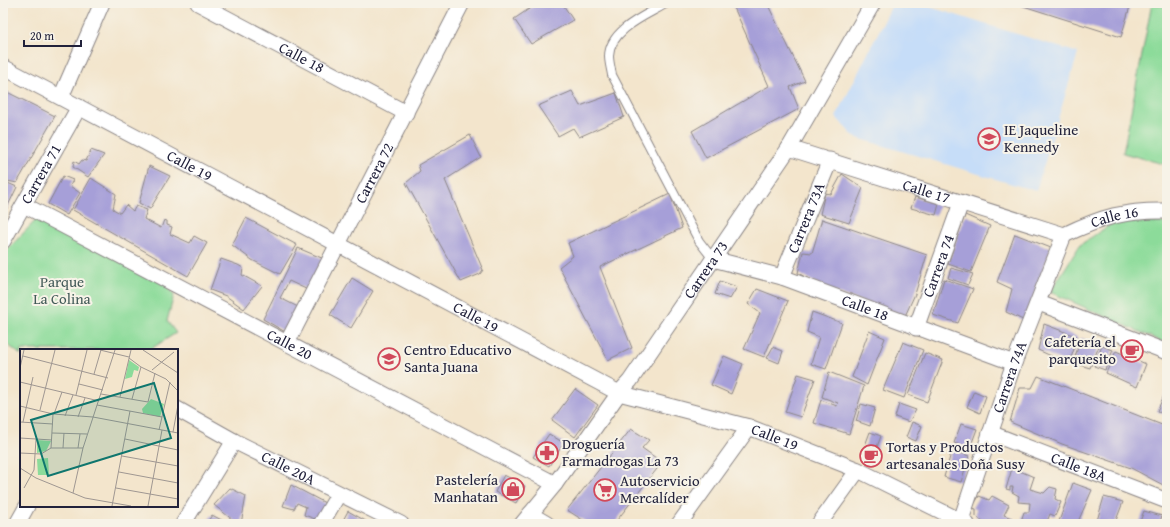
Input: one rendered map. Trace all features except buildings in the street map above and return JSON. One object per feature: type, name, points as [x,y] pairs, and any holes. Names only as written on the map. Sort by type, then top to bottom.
[{"type":"street","points":[[61,97],[102,3]]},
{"type":"street","name":"Calle 18","points":[[198,3],[406,113]]},
{"type":"street","name":"Carrera 72","points":[[287,343],[462,3]]},
{"type":"street","name":"Carrera 73","points":[[526,519],[555,484],[619,393],[630,381],[789,148],[873,3]]},
{"type":"street","name":"Calle 19","points":[[3,67],[619,393],[749,427],[858,470],[956,521]]},
{"type":"street","name":"Carrera 71","points":[[3,241],[79,107]]},
{"type":"street","name":"Calle 17","points":[[789,148],[1064,235]]},
{"type":"street","name":"Carrera 73A","points":[[782,277],[830,160]]},
{"type":"street","name":"Carrera 74","points":[[916,328],[961,203]]},
{"type":"street","name":"Calle 20","points":[[24,205],[555,484]]},
{"type":"street","name":"Calle 16","points":[[1064,235],[1110,216],[1142,211],[1167,211]]},
{"type":"street","name":"Carrera 74A","points":[[956,521],[990,433],[1014,363],[1039,303],[1064,235]]},
{"type":"street","name":"Calle 18","points":[[713,259],[782,277],[916,328],[1014,363]]},
{"type":"street","points":[[1039,303],[1167,352]]},
{"type":"street","name":"Calle 20A","points":[[178,410],[234,441],[401,524]]},
{"type":"street","points":[[679,524],[749,427]]},
{"type":"street","name":"Calle 18A","points":[[990,433],[1167,501]]},
{"type":"street","points":[[183,524],[234,441]]},
{"type":"street","points":[[819,524],[858,470]]},
{"type":"street","points":[[321,524],[338,494]]},
{"type":"street","points":[[17,524],[26,507]]},
{"type":"street","points":[[526,519],[547,524]]},
{"type":"lane","points":[[667,3],[620,32],[612,44],[609,56],[612,75],[699,241],[713,259]]},
{"type":"shaded area","points":[[893,3],[917,3],[1078,53],[1036,191],[854,137],[836,117]]},
{"type":"green space","points":[[1152,3],[1167,6],[1167,165],[1123,153]]},
{"type":"green space","name":"Parque La Colina","points":[[42,214],[157,274],[174,295],[167,321],[176,333],[151,349],[20,349],[20,354],[3,341],[3,254]]},
{"type":"green space","points":[[1114,222],[1167,223],[1167,344],[1050,292],[1080,245]]},
{"type":"place","name":"IE Jaqueline Kennedy","points":[[989,139]]},
{"type":"place","name":"Cafetería el parquesito","points":[[1132,351]]},
{"type":"place","name":"Centro Educativo Santa Juana","points":[[389,359]]},
{"type":"place","name":"Droguería Farmadrogas La 73","points":[[547,453]]},
{"type":"place","name":"Tortas y Productos artesanales Doña Susy","points":[[871,456]]},
{"type":"place","name":"Pastelería Manhatan","points":[[513,489]]},
{"type":"place","name":"Autoservicio Mercalíder","points":[[605,490]]}]
